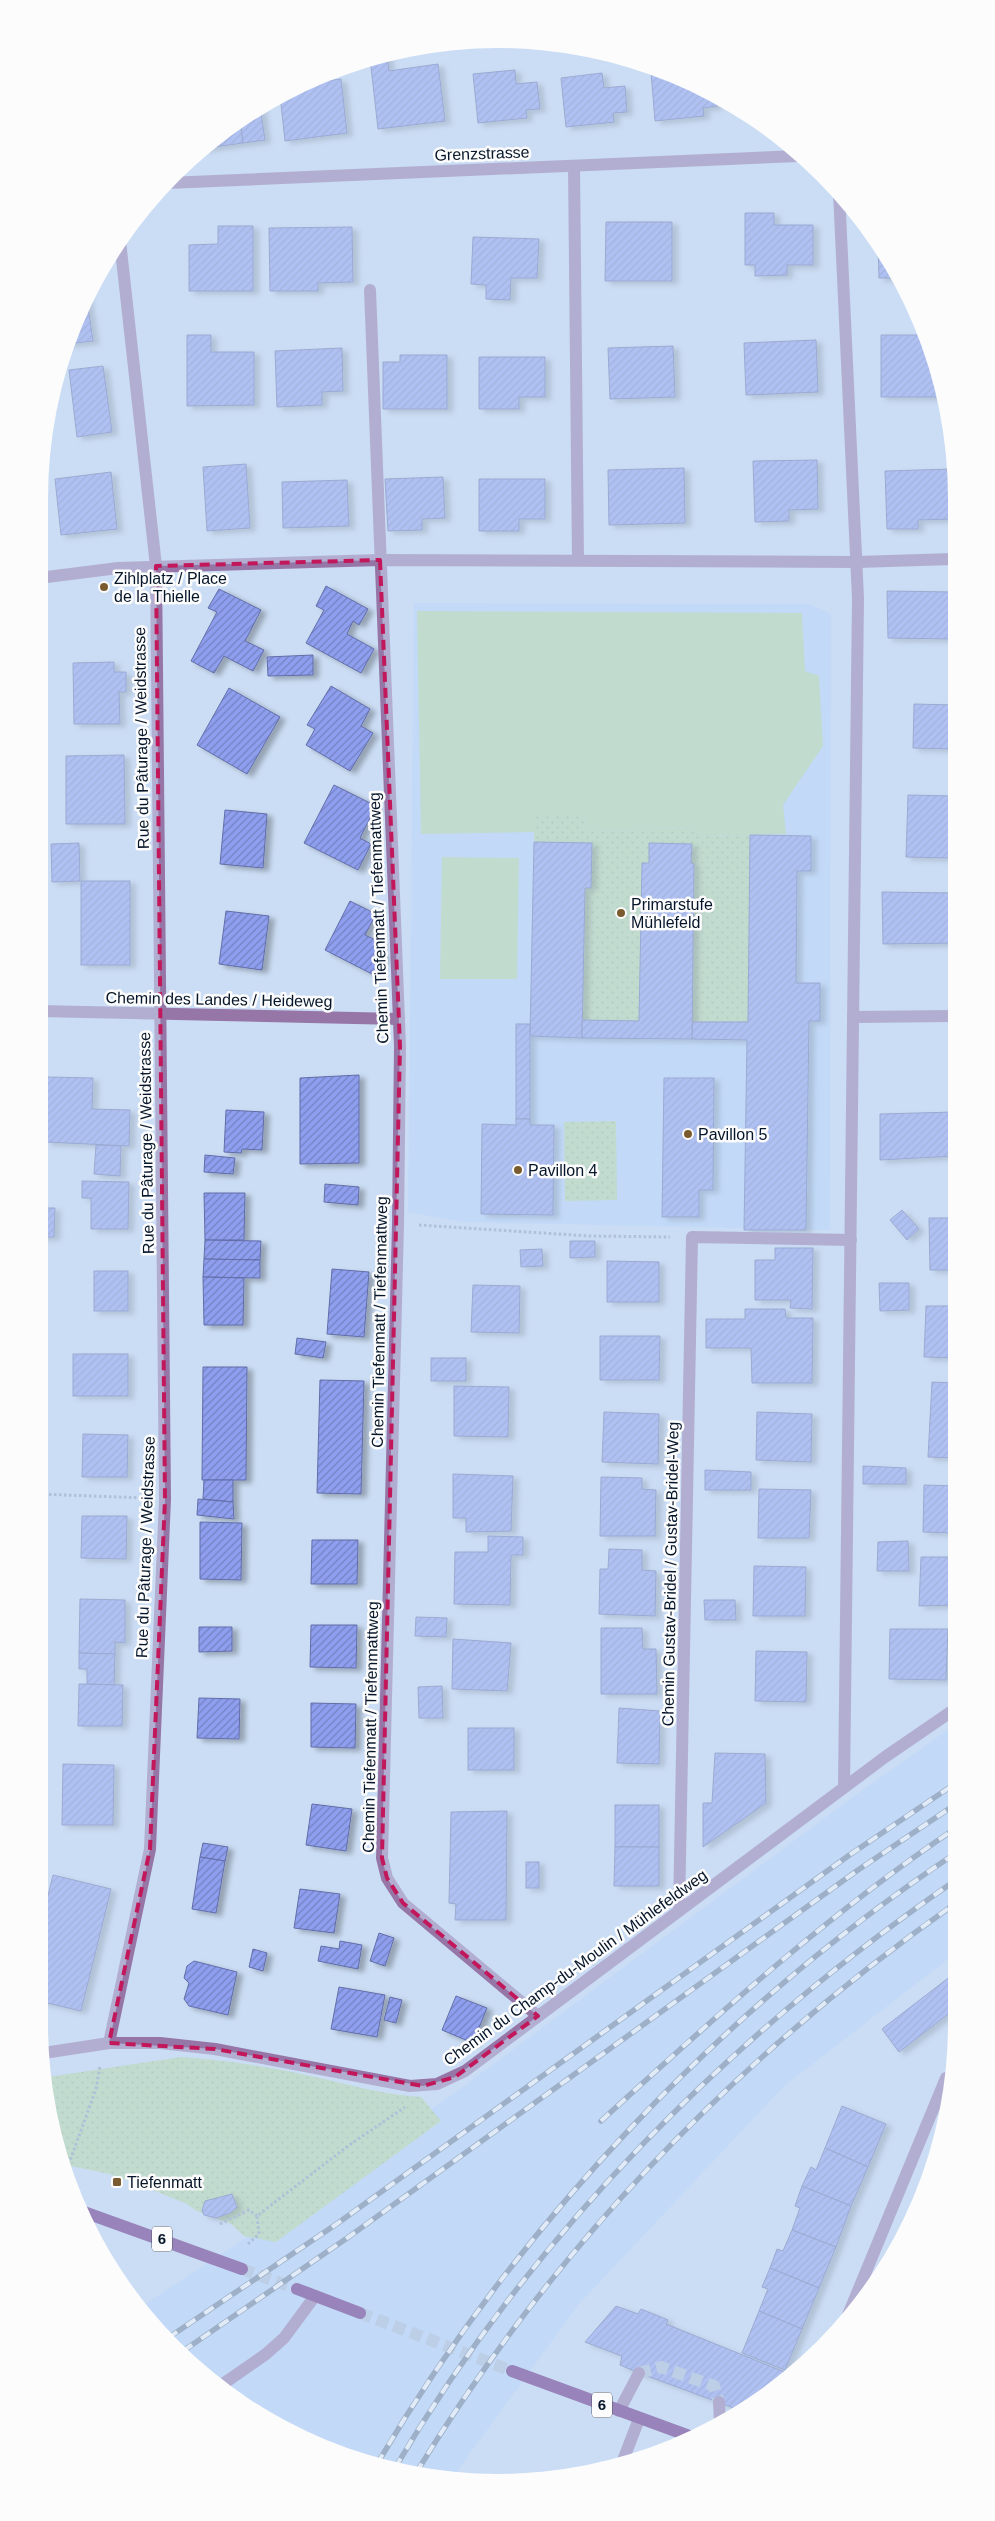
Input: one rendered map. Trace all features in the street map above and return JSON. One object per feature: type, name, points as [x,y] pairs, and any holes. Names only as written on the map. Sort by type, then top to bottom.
[{"type":"main road","name":"6","points":[[90,2213],[242,2269]]},
{"type":"main road","points":[[297,2289],[360,2313]]},
{"type":"main road","name":"6","points":[[512,2371],[682,2434]]},
{"type":"street","name":"Grenzstrasse","points":[[176,183],[791,156]]},
{"type":"street","points":[[574,166],[578,560]]},
{"type":"street","points":[[840,205],[857,562],[844,1787]]},
{"type":"street","name":"Rue du Pâturage / Weidstrasse","points":[[109,2043],[150,1849],[165,1499],[156,566],[121,250]]},
{"type":"street","name":"Chemin Tiefenmatt / Tiefenmattweg","points":[[370,290],[399,1018],[398,1224],[383,1863],[391,1886],[412,1912],[538,2016]]},
{"type":"street","points":[[48,577],[118,568],[156,566],[380,560],[857,562],[948,559]]},
{"type":"street","name":"Chemin des Landes / Heideweg","points":[[48,1011],[399,1018]]},
{"type":"street","points":[[853,1017],[948,1016]]},
{"type":"street","points":[[692,1237],[851,1240]]},
{"type":"street","name":"Chemin Gustav-Bridel / Gustav-Bridel-Weg","points":[[680,1910],[692,1237]]},
{"type":"street","name":"Chemin du Champ-du-Moulin / Mühlefeldweg","points":[[48,2052],[109,2043],[160,2043],[215,2049],[410,2086],[437,2084],[455,2077],[844,1787],[948,1715]]},
{"type":"street","points":[[856,2296],[944,2083]]},
{"type":"street","points":[[226,2382],[266,2354],[284,2338],[315,2296]]},
{"type":"street","points":[[618,2411],[639,2373]]},
{"type":"street","points":[[718,2402],[719,2415]]},
{"type":"street","points":[[625,2455],[639,2419]]},
{"type":"path","points":[[398,1224],[589,1236],[692,1237]]},
{"type":"path","points":[[48,1494],[165,1499]]},
{"type":"path","points":[[69,2162],[96,2089],[100,2066]]},
{"type":"path","points":[[257,2216],[348,2146],[403,2109],[424,2086]]},
{"type":"path","points":[[220,2224],[249,2210],[257,2216],[259,2234],[248,2244]]},
{"type":"highlighted area","points":[[380,560],[400,1046],[382,1858],[387,1878],[403,1903],[538,2016],[455,2077],[423,2086],[215,2049],[109,2043],[150,1849],[165,1499],[156,566]]},
{"type":"shaded area","name":"Primarstufe Mühlefeld","points":[[414,603],[809,604],[831,614],[830,1230],[464,1222],[408,1212]]},
{"type":"shaded area","points":[[948,1730],[948,1959],[784,2086],[579,2304],[457,2472],[410,2465],[353,2450],[298,2427],[272,2413],[247,2398],[201,2362],[179,2342],[146,2304],[255,2232],[453,2094],[846,1802]]},
{"type":"green space","points":[[417,611],[802,613],[805,671],[819,676],[823,746],[783,805],[786,834],[700,836],[699,828],[587,830],[586,814],[534,814],[534,832],[421,834]]},
{"type":"green space","points":[[534,814],[586,814],[587,830],[700,828],[700,836],[750,835],[748,1022],[692,1022],[694,865],[691,863],[692,844],[649,844],[649,863],[642,863],[639,1021],[582,1020],[585,888],[591,888],[592,843],[534,842]]},
{"type":"green space","points":[[442,857],[519,858],[517,979],[440,979]]},
{"type":"green space","points":[[616,1121],[617,1200],[565,1201],[564,1122]]},
{"type":"green space","points":[[181,2057],[216,2060],[268,2068],[383,2092],[421,2097],[441,2121],[276,2242],[244,2236],[231,2224],[135,2183],[109,2174],[70,2166],[56,2111],[50,2077]]},
{"type":"building","points":[[388,61],[389,71],[438,64],[445,121],[378,129],[371,66]]},
{"type":"building","points":[[515,70],[516,84],[537,82],[540,109],[526,110],[527,118],[478,123],[473,74]]},
{"type":"building","points":[[602,73],[604,88],[625,86],[627,112],[613,113],[614,122],[566,127],[561,78]]},
{"type":"building","points":[[651,75],[697,94],[717,105],[703,108],[704,116],[655,121]]},
{"type":"building","points":[[341,79],[347,133],[285,141],[281,104],[328,81]]},
{"type":"building","points":[[261,115],[265,140],[243,143],[241,128]]},
{"type":"building","points":[[241,128],[243,143],[221,146],[221,143]]},
{"type":"building","points":[[745,213],[774,213],[774,225],[813,225],[813,265],[787,265],[787,275],[755,276],[755,265],[745,265]]},
{"type":"building","points":[[606,222],[672,222],[672,281],[605,281]]},
{"type":"building","points":[[218,226],[253,226],[253,291],[189,291],[189,245],[218,244]]},
{"type":"building","points":[[352,227],[353,282],[318,283],[318,291],[270,291],[269,228]]},
{"type":"building","points":[[473,237],[539,239],[537,278],[511,278],[510,300],[486,299],[486,285],[471,284]]},
{"type":"building","points":[[878,258],[890,278],[879,278]]},
{"type":"building","points":[[88,310],[93,341],[75,343]]},
{"type":"building","points":[[187,335],[211,335],[211,352],[254,352],[254,405],[187,406]]},
{"type":"building","points":[[881,335],[917,335],[924,353],[936,397],[881,397]]},
{"type":"building","points":[[816,340],[818,392],[746,395],[744,343]]},
{"type":"building","points":[[673,346],[675,397],[610,399],[608,348]]},
{"type":"building","points":[[342,348],[343,391],[322,392],[322,405],[277,407],[275,351]]},
{"type":"building","points":[[400,355],[447,355],[447,409],[383,409],[383,362],[400,362]]},
{"type":"building","points":[[479,357],[545,357],[545,397],[519,397],[519,409],[479,409]]},
{"type":"building","points":[[103,366],[112,432],[77,437],[69,370]]},
{"type":"building","points":[[817,460],[818,509],[789,510],[789,521],[755,522],[753,461]]},
{"type":"building","points":[[246,464],[250,528],[207,531],[203,467]]},
{"type":"building","points":[[684,468],[685,523],[609,525],[608,470]]},
{"type":"building","points":[[947,469],[948,519],[918,520],[918,529],[887,529],[885,471]]},
{"type":"building","points":[[111,472],[117,529],[61,535],[55,479]]},
{"type":"building","points":[[443,477],[445,518],[422,519],[422,530],[388,531],[385,479]]},
{"type":"building","points":[[479,479],[545,479],[545,519],[519,519],[519,531],[479,531]]},
{"type":"building","points":[[347,480],[349,526],[283,528],[282,482]]},
{"type":"building","points":[[326,586],[368,609],[359,625],[353,621],[347,634],[374,649],[361,673],[306,643],[324,610],[316,606]]},
{"type":"building","points":[[219,589],[261,610],[245,641],[264,650],[253,671],[224,656],[214,673],[191,661],[217,612],[208,608]]},
{"type":"building","points":[[887,591],[948,592],[948,639],[888,638]]},
{"type":"building","points":[[313,655],[313,675],[268,676],[267,657]]},
{"type":"building","points":[[114,662],[114,672],[126,672],[126,692],[119,692],[120,724],[74,724],[73,663]]},
{"type":"building","points":[[331,686],[370,709],[361,726],[373,733],[350,771],[306,745],[315,729],[307,725]]},
{"type":"building","points":[[229,688],[280,717],[247,774],[197,745]]},
{"type":"building","points":[[914,704],[948,705],[948,749],[913,748]]},
{"type":"building","points":[[124,755],[125,824],[66,824],[66,756]]},
{"type":"building","points":[[334,785],[376,806],[360,838],[371,844],[358,870],[304,843]]},
{"type":"building","points":[[908,795],[948,796],[948,858],[906,857]]},
{"type":"building","points":[[225,810],[267,814],[263,868],[220,864]]},
{"type":"building","points":[[750,835],[811,836],[811,871],[797,871],[796,983],[820,983],[820,1021],[809,1021],[806,1230],[744,1230],[747,1040],[692,1039],[692,1022],[748,1022]]},
{"type":"building","points":[[534,842],[592,843],[591,888],[585,888],[582,1038],[530,1036]]},
{"type":"building","points":[[79,843],[80,881],[52,882],[51,844]]},
{"type":"building","points":[[649,843],[692,844],[691,863],[694,864],[692,1039],[582,1038],[582,1020],[639,1021],[642,863],[649,863]]},
{"type":"building","points":[[81,881],[130,881],[130,965],[81,965]]},
{"type":"building","points":[[882,892],[948,893],[948,943],[883,944]]},
{"type":"building","points":[[350,901],[376,914],[365,935],[382,943],[377,952],[384,955],[374,975],[325,950]]},
{"type":"building","points":[[226,911],[269,916],[262,970],[219,964]]},
{"type":"building","points":[[516,1024],[530,1024],[530,1119],[516,1119]]},
{"type":"building","points":[[359,1075],[359,1163],[300,1164],[300,1078]]},
{"type":"building","points":[[48,1077],[93,1078],[92,1109],[130,1110],[129,1146],[48,1142]]},
{"type":"building","name":"Pavillon 5","points":[[664,1078],[714,1078],[713,1190],[699,1190],[699,1217],[662,1217]]},
{"type":"building","points":[[226,1110],[264,1112],[262,1150],[242,1149],[241,1153],[224,1152]]},
{"type":"building","points":[[948,1112],[948,1156],[880,1160],[880,1114]]},
{"type":"building","name":"Pavillon 4","points":[[516,1119],[530,1119],[530,1125],[554,1125],[553,1215],[481,1214],[482,1124],[516,1125]]},
{"type":"building","points":[[96,1145],[121,1146],[120,1176],[94,1174]]},
{"type":"building","points":[[205,1155],[235,1158],[233,1174],[204,1172]]},
{"type":"building","points":[[82,1181],[129,1182],[128,1229],[91,1229],[91,1198],[82,1198]]},
{"type":"building","points":[[325,1184],[359,1187],[358,1205],[324,1202]]},
{"type":"building","points":[[204,1193],[245,1193],[244,1240],[205,1240]]},
{"type":"building","points":[[48,1208],[55,1208],[54,1237],[48,1237]]},
{"type":"building","points":[[902,1210],[919,1229],[907,1240],[890,1220]]},
{"type":"building","points":[[929,1218],[948,1218],[948,1270],[930,1270]]},
{"type":"building","points":[[205,1240],[261,1241],[260,1260],[204,1259]]},
{"type":"building","points":[[570,1241],[595,1241],[595,1257],[570,1258]]},
{"type":"building","points":[[775,1248],[813,1248],[812,1309],[790,1308],[791,1300],[755,1300],[755,1260],[775,1260]]},
{"type":"building","points":[[542,1249],[543,1266],[521,1267],[520,1250]]},
{"type":"building","points":[[204,1259],[260,1260],[260,1278],[203,1277]]},
{"type":"building","points":[[607,1261],[659,1262],[659,1302],[607,1302]]},
{"type":"building","points":[[332,1269],[369,1272],[364,1337],[327,1334]]},
{"type":"building","points":[[94,1271],[128,1271],[128,1311],[94,1311]]},
{"type":"building","points":[[203,1277],[244,1278],[243,1325],[204,1325]]},
{"type":"building","points":[[879,1283],[909,1283],[909,1310],[880,1311]]},
{"type":"building","points":[[473,1285],[520,1286],[519,1333],[471,1332]]},
{"type":"building","points":[[926,1306],[948,1306],[948,1358],[924,1357]]},
{"type":"building","points":[[745,1309],[785,1309],[786,1318],[813,1318],[812,1383],[752,1383],[751,1348],[706,1348],[706,1319],[745,1319]]},
{"type":"building","points":[[600,1336],[660,1336],[659,1380],[600,1380]]},
{"type":"building","points":[[297,1338],[326,1342],[323,1358],[295,1354]]},
{"type":"building","points":[[73,1354],[128,1354],[128,1396],[73,1396]]},
{"type":"building","points":[[431,1358],[466,1358],[466,1381],[431,1381]]},
{"type":"building","points":[[203,1367],[247,1367],[246,1480],[202,1480]]},
{"type":"building","points":[[320,1380],[364,1381],[361,1494],[317,1493]]},
{"type":"building","points":[[932,1382],[948,1383],[948,1458],[928,1457]]},
{"type":"building","points":[[454,1386],[509,1387],[508,1437],[454,1436]]},
{"type":"building","points":[[604,1412],[659,1414],[658,1464],[602,1462]]},
{"type":"building","points":[[757,1412],[812,1414],[811,1462],[756,1460]]},
{"type":"building","points":[[83,1434],[128,1435],[127,1477],[82,1477]]},
{"type":"building","points":[[863,1466],[906,1468],[906,1484],[863,1484]]},
{"type":"building","points":[[705,1470],[751,1472],[751,1490],[705,1490]]},
{"type":"building","points":[[453,1474],[513,1476],[511,1531],[466,1532],[466,1518],[453,1518]]},
{"type":"building","points":[[601,1477],[642,1478],[642,1489],[656,1490],[655,1536],[600,1536]]},
{"type":"building","points":[[204,1480],[233,1480],[233,1502],[203,1499]]},
{"type":"building","points":[[924,1485],[948,1486],[948,1533],[923,1532]]},
{"type":"building","points":[[759,1489],[811,1490],[809,1538],[758,1538]]},
{"type":"building","points":[[198,1499],[233,1502],[234,1519],[197,1515]]},
{"type":"building","points":[[82,1516],[127,1516],[126,1559],[81,1558]]},
{"type":"building","points":[[200,1522],[242,1523],[241,1580],[200,1579]]},
{"type":"building","points":[[488,1536],[523,1537],[523,1555],[511,1555],[510,1605],[454,1604],[455,1552],[488,1552]]},
{"type":"building","points":[[312,1540],[358,1540],[357,1584],[311,1584]]},
{"type":"building","points":[[908,1541],[909,1571],[877,1571],[878,1542]]},
{"type":"building","points":[[609,1549],[642,1550],[642,1570],[656,1571],[655,1616],[599,1614],[600,1569],[608,1569]]},
{"type":"building","points":[[921,1557],[948,1557],[948,1605],[919,1606]]},
{"type":"building","points":[[754,1566],[806,1567],[805,1616],[753,1616]]},
{"type":"building","points":[[80,1599],[125,1600],[125,1643],[115,1642],[115,1654],[79,1653]]},
{"type":"building","points":[[704,1600],[735,1600],[736,1620],[705,1620]]},
{"type":"building","points":[[416,1617],[447,1618],[446,1637],[415,1636]]},
{"type":"building","points":[[311,1625],[357,1625],[356,1668],[310,1667]]},
{"type":"building","points":[[199,1627],[232,1627],[232,1651],[199,1652]]},
{"type":"building","points":[[601,1628],[642,1628],[643,1649],[656,1649],[657,1694],[601,1694]]},
{"type":"building","points":[[890,1629],[948,1629],[946,1680],[889,1679]]},
{"type":"building","points":[[453,1639],[511,1643],[507,1691],[452,1689]]},
{"type":"building","points":[[756,1651],[807,1652],[806,1702],[755,1701]]},
{"type":"building","points":[[79,1653],[115,1654],[114,1685],[87,1684],[87,1669],[79,1669]]},
{"type":"building","points":[[79,1684],[123,1685],[122,1726],[78,1726]]},
{"type":"building","points":[[442,1686],[443,1718],[419,1718],[418,1687]]},
{"type":"building","points":[[199,1698],[240,1699],[239,1739],[197,1738]]},
{"type":"building","points":[[311,1703],[356,1704],[355,1748],[311,1747]]},
{"type":"building","points":[[619,1708],[660,1711],[659,1764],[617,1763]]},
{"type":"building","points":[[468,1728],[514,1728],[514,1770],[468,1770]]},
{"type":"building","points":[[715,1753],[765,1754],[766,1803],[703,1847],[703,1803],[712,1803]]},
{"type":"building","points":[[63,1764],[114,1765],[113,1825],[62,1825]]},
{"type":"building","points":[[312,1804],[352,1809],[346,1851],[306,1845]]},
{"type":"building","points":[[615,1805],[659,1805],[659,1847],[615,1847]]},
{"type":"building","points":[[507,1811],[506,1920],[455,1920],[456,1904],[449,1903],[451,1812]]},
{"type":"building","points":[[203,1843],[228,1847],[225,1861],[200,1857]]},
{"type":"building","points":[[615,1847],[659,1847],[659,1886],[614,1886]]},
{"type":"building","points":[[200,1857],[225,1861],[216,1913],[192,1909]]},
{"type":"building","points":[[526,1862],[539,1862],[539,1888],[526,1888]]},
{"type":"building","points":[[53,1875],[111,1889],[81,2011],[48,2003],[48,1896]]},
{"type":"building","points":[[300,1889],[340,1894],[334,1933],[294,1928]]},
{"type":"building","points":[[379,1933],[394,1938],[385,1966],[370,1961]]},
{"type":"building","points":[[340,1941],[362,1945],[358,1969],[318,1961],[321,1946],[339,1949]]},
{"type":"building","points":[[253,1949],[267,1953],[263,1971],[249,1967]]},
{"type":"building","points":[[194,1961],[237,1972],[228,2015],[189,2006],[184,1999],[189,1983],[184,1978],[187,1966]]},
{"type":"building","points":[[948,1978],[948,2014],[899,2052],[882,2029]]},
{"type":"building","points":[[339,1987],[385,1995],[377,2037],[331,2029]]},
{"type":"building","points":[[456,1996],[487,2008],[473,2043],[442,2030]]},
{"type":"building","points":[[390,1997],[402,2000],[396,2023],[384,2020]]},
{"type":"building","points":[[842,2106],[886,2124],[868,2167],[825,2148]]},
{"type":"building","points":[[825,2148],[868,2167],[851,2206],[802,2186],[811,2167],[816,2170]]},
{"type":"building","points":[[802,2186],[851,2206],[836,2247],[792,2230],[800,2208],[795,2206]]},
{"type":"building","points":[[232,2194],[237,2207],[230,2213],[216,2218],[204,2215],[202,2210],[205,2201]]},
{"type":"building","points":[[792,2230],[836,2247],[819,2288],[770,2268],[777,2249],[783,2251]]},
{"type":"building","points":[[770,2268],[819,2288],[802,2329],[759,2311],[768,2289],[762,2287]]},
{"type":"building","points":[[616,2306],[638,2314],[641,2309],[668,2320],[666,2324],[783,2371],[748,2398],[732,2407],[620,2365],[622,2356],[585,2342]]},
{"type":"building","points":[[759,2311],[802,2329],[785,2370],[742,2353]]},
{"type":"tunnel","points":[[242,2269],[297,2289]]},
{"type":"tunnel","points":[[360,2313],[512,2371]]},
{"type":"tunnel","points":[[639,2373],[661,2367],[714,2386],[719,2402]]},
{"type":"railway","points":[[173,2335],[338,2223],[848,1856],[948,1788]]},
{"type":"railway","points":[[186,2349],[350,2236],[858,1870],[948,1809]]},
{"type":"railway","points":[[601,2121],[730,2005],[817,1931],[948,1834]]},
{"type":"railway","points":[[381,2458],[433,2375],[494,2289],[561,2206],[632,2126],[708,2051],[787,1980],[870,1914],[948,1859]]},
{"type":"railway","points":[[399,2462],[450,2382],[509,2299],[574,2219],[643,2144],[716,2072],[793,2004],[873,1940],[948,1886]]},
{"type":"railway","points":[[420,2467],[470,2389],[528,2309],[590,2233],[656,2160],[726,2090],[799,2025],[876,1962],[948,1909]]},
{"type":"place","name":"Zihlplatz / Place de la Thielle","points":[[104,587]]},
{"type":"place","name":"Primarstufe Mühlefeld","points":[[621,913]]},
{"type":"place","name":"Pavillon 5","points":[[688,1134]]},
{"type":"place","name":"Pavillon 4","points":[[518,1170]]},
{"type":"place","name":"Tiefenmatt","points":[[117,2182]]}]
